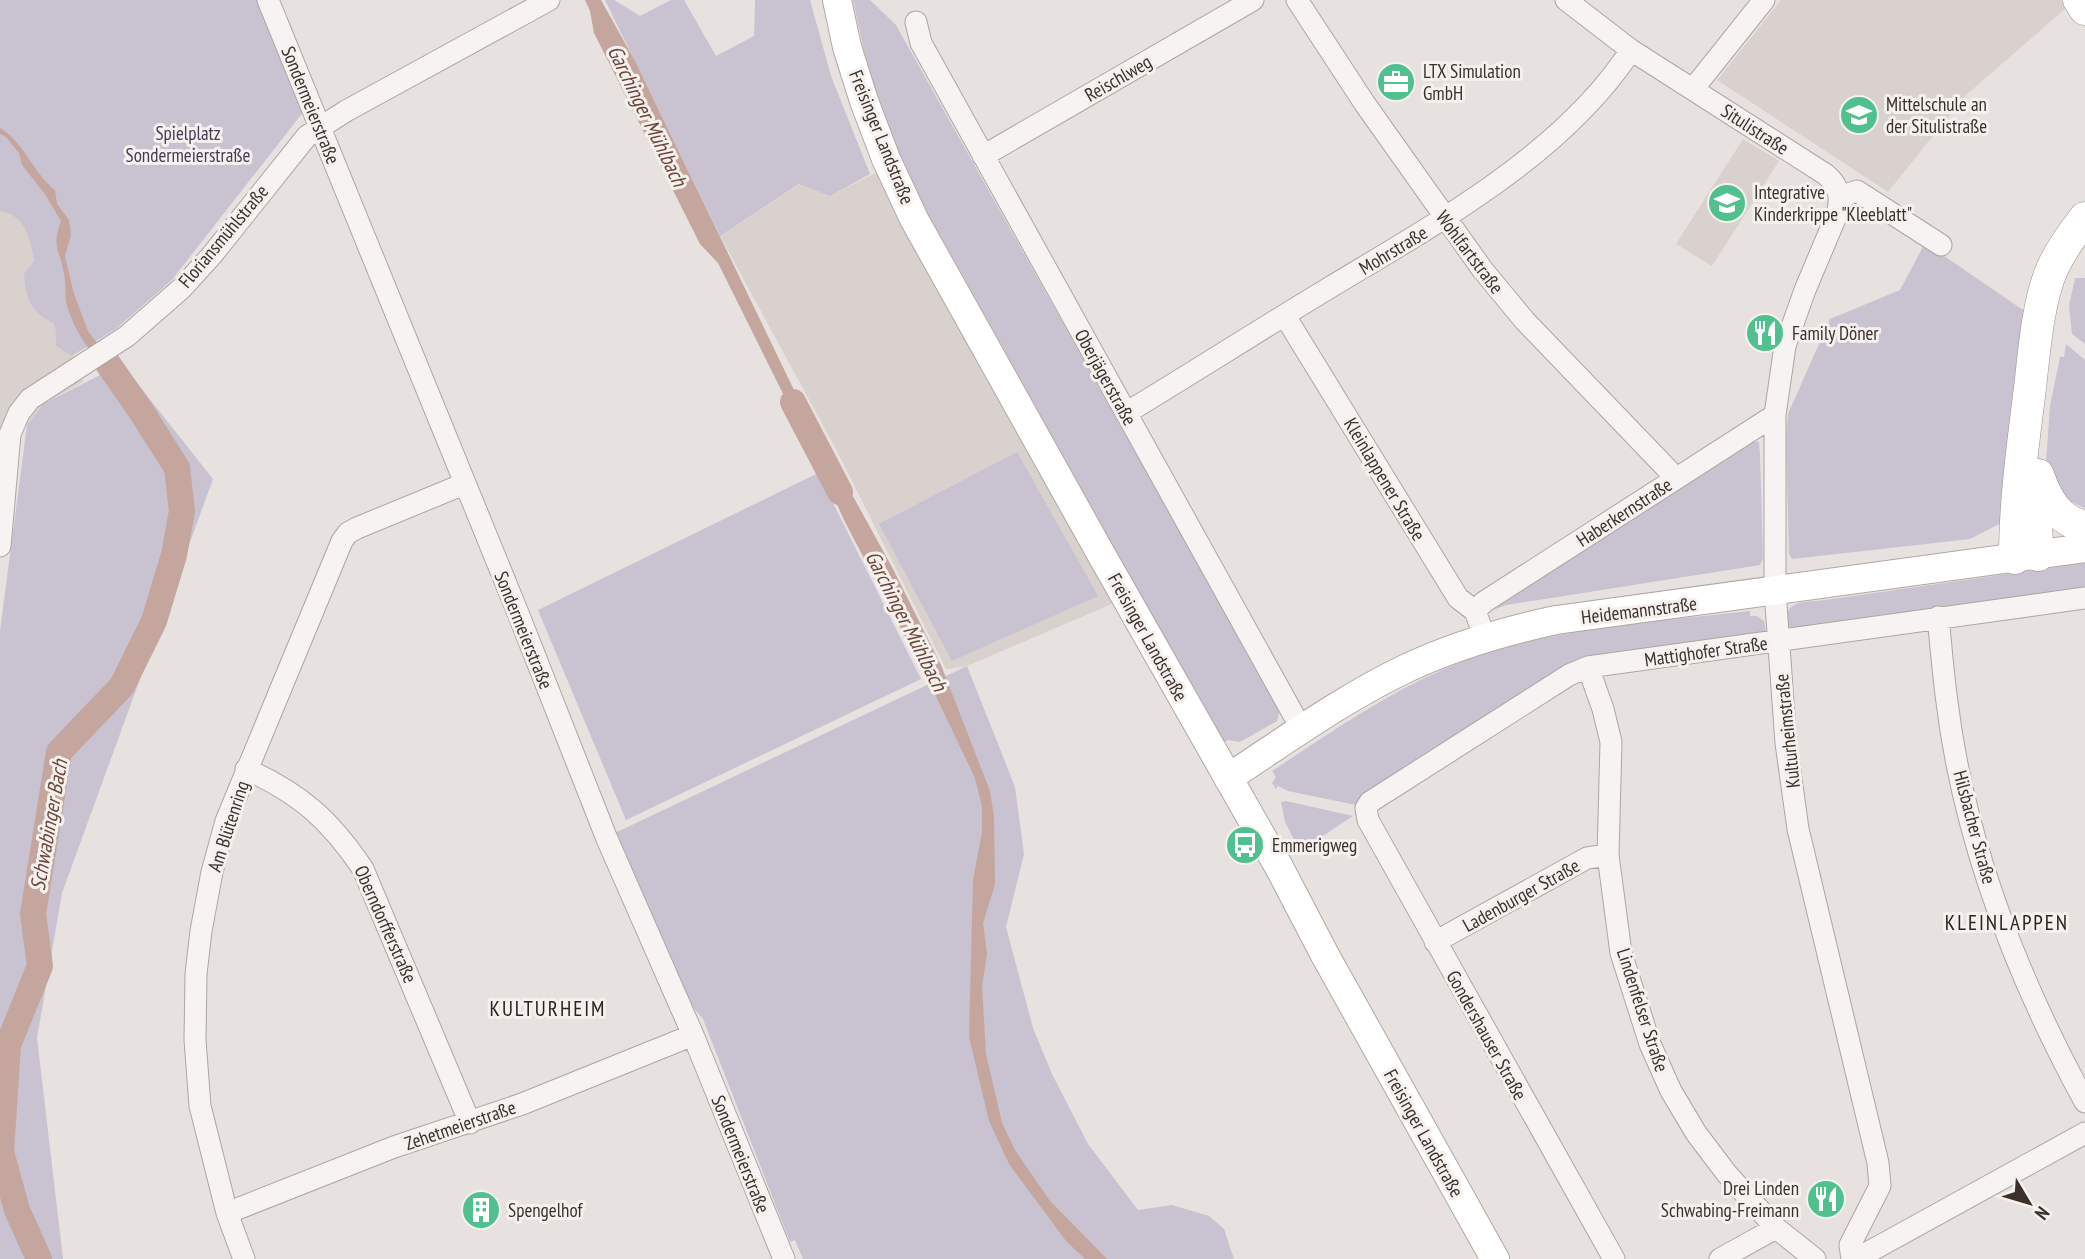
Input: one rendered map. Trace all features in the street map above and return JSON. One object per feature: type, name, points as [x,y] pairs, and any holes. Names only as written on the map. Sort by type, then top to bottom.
[{"type":"highway","points":[[2079,0],[2085,9]]},
{"type":"highway","points":[[2027,556],[2016,519],[2053,268],[2085,218]]},
{"type":"highway","points":[[2051,294],[2065,266],[2085,243]]},
{"type":"highway","points":[[2027,556],[2042,350]]},
{"type":"highway","points":[[2034,464],[2043,490],[2054,509],[2070,522],[2085,527]]},
{"type":"main road","name":"Freisinger Landstraße","points":[[837,0],[847,47],[864,101],[886,159],[914,219],[1279,867],[1326,957],[1495,1259]]},
{"type":"main road","name":"Heidemannstraße","points":[[1228,778],[1397,673],[1485,638],[1556,620],[2085,548]]},
{"type":"street","name":"Sondermeierstraße","points":[[268,0],[607,839],[693,1035],[784,1259]]},
{"type":"street","name":"Floriansmühlstraße","points":[[0,546],[13,423],[24,406],[40,391],[110,349],[182,288],[212,255],[303,141],[320,126],[549,0]]},
{"type":"street","name":"Reischlweg","points":[[983,156],[1253,0]]},
{"type":"street","name":"Wohlfartstraße","points":[[1297,0],[1444,218],[1525,321],[1676,478]]},
{"type":"street","name":"Situlistraße","points":[[1566,0],[1631,51],[1825,174],[1836,186],[1840,197]]},
{"type":"street","points":[[1693,89],[1764,0]]},
{"type":"street","name":"Oberjägerstraße","points":[[916,22],[921,43],[1302,730]]},
{"type":"street","name":"Mohrstraße","points":[[1126,413],[1444,218],[1535,152],[1598,92],[1631,51]]},
{"type":"street","points":[[1840,197],[1857,191],[1941,245]]},
{"type":"street","name":"Kulturheimstraße","points":[[1840,197],[1837,214],[1805,290],[1786,346],[1774,415],[1775,591],[1786,743],[1798,829],[1878,1163],[1880,1186],[1850,1245],[1854,1259]]},
{"type":"street","name":"Kleinlappener Straße","points":[[1285,316],[1458,598],[1475,611],[1485,638]]},
{"type":"street","name":"Haberkernstraße","points":[[1475,611],[1484,602],[1774,415]]},
{"type":"street","name":"Am Blütenring","points":[[244,1259],[227,1213],[200,1106],[195,1040],[196,974],[201,931],[212,872],[226,821],[342,541],[348,533],[357,528],[464,484]]},
{"type":"street","name":"Mattighofer Straße","points":[[1366,808],[1370,802],[1569,676],[1588,667],[1938,617],[2084,601]]},
{"type":"street","name":"Hilsbacher Straße","points":[[1938,617],[1947,704],[1967,803],[1982,859],[2001,921],[2039,1011],[2085,1102]]},
{"type":"street","name":"Lindenfelser Straße","points":[[1588,667],[1611,742],[1608,855],[1621,953],[1650,1044],[1671,1091],[1696,1133],[1727,1174],[1776,1228],[1815,1259]]},
{"type":"street","name":"Oberndorfferstraße","points":[[246,769],[275,782],[306,802],[344,841],[363,869],[470,1123]]},
{"type":"street","name":"Gondershauser Straße","points":[[1366,808],[1368,820],[1435,942],[1614,1259]]},
{"type":"street","name":"Ladenburger Straße","points":[[1435,942],[1587,858],[1608,855]]},
{"type":"street","name":"Zehetmeierstraße","points":[[227,1213],[394,1147],[470,1123],[693,1035]]},
{"type":"street","points":[[1854,1259],[2085,1133]]},
{"type":"street","points":[[1867,1210],[1875,1231],[1888,1237],[1898,1236]]},
{"type":"street","points":[[1720,1259],[1776,1228]]},
{"type":"shaded area","name":"Mittelschule an der Situlistraße","points":[[1781,0],[2061,0],[2066,8],[1965,96],[1888,192],[1717,80]]},
{"type":"shaded area","name":"Integrative Kinderkrippe \"Kleeblatt\"","points":[[1743,139],[1779,161],[1712,266],[1676,244]]},
{"type":"shaded area","points":[[901,160],[1138,591],[967,666],[946,669],[837,451],[720,236],[800,184],[830,196]]},
{"type":"shaded area","points":[[0,179],[13,192],[83,382],[43,404],[27,425],[0,431]]},
{"type":"green space","name":"Spielplatz Sondermeierstraße","points":[[0,0],[259,0],[304,111],[171,281],[117,328],[72,356],[56,346],[54,325],[36,311],[29,299],[24,274],[34,261],[25,229],[15,217],[0,211]]},
{"type":"green space","points":[[605,0],[614,0],[640,16],[671,0],[684,0],[716,56],[754,36],[755,0],[810,0],[831,76],[870,174],[830,196],[799,184],[720,236]]},
{"type":"green space","points":[[853,0],[870,0],[896,25],[1280,711],[1277,721],[1240,742],[1228,740],[1223,743],[919,197],[901,160],[867,65]]},
{"type":"green space","points":[[1925,243],[2029,314],[2001,523],[1970,539],[1792,559],[1789,554],[1786,440],[1788,414],[1830,319],[1900,290]]},
{"type":"green space","points":[[2075,278],[2085,278],[2085,344],[2072,334],[2069,306]]},
{"type":"green space","points":[[2066,344],[2085,360],[2085,508],[2071,502],[2065,503],[2046,463],[2050,406],[2060,357],[2064,357]]},
{"type":"green space","points":[[122,364],[213,479],[62,893],[37,1038],[63,1259],[0,1259],[0,631],[27,425],[43,404]]},
{"type":"green space","points":[[1748,441],[1759,442],[1763,558],[1760,565],[1506,605],[1493,610]]},
{"type":"green space","points":[[1017,452],[1098,596],[952,661],[879,524]]},
{"type":"green space","points":[[818,473],[921,679],[626,820],[538,610]]},
{"type":"green space","points":[[2085,563],[2085,589],[1794,629],[1788,626],[1788,611],[1803,602]]},
{"type":"green space","points":[[1750,611],[1750,616],[1757,616],[1764,621],[1766,632],[1602,656],[1367,793],[1356,805],[1288,791],[1278,786],[1276,789],[1272,783],[1276,777],[1272,771],[1342,725],[1390,696],[1466,660],[1500,649],[1570,633]]},
{"type":"green space","points":[[967,666],[1015,787],[1024,854],[1006,927],[1033,1028],[1052,1074],[1088,1144],[1138,1210],[1172,1205],[1209,1216],[1224,1229],[1234,1259],[803,1259],[795,1240],[790,1242],[703,1019],[680,992],[613,834]]},
{"type":"green space","points":[[1281,802],[1353,816],[1300,851],[1285,822]]},
{"type":"water","points":[[585,0],[601,0],[635,61],[795,392],[817,428],[804,436],[718,263],[700,244],[594,33]]},
{"type":"water","points":[[0,128],[16,141],[40,175],[55,190],[57,204],[69,220],[71,235],[65,256],[74,294],[88,331],[130,387],[124,393],[89,350],[75,326],[66,301],[65,277],[56,243],[61,221],[45,194],[22,165],[19,153],[6,137],[0,134]]},
{"type":"water","points":[[832,458],[893,569],[941,665],[990,791],[994,817],[995,884],[983,923],[987,954],[982,986],[986,1054],[1002,1123],[1015,1150],[1050,1201],[1107,1259],[1085,1259],[1066,1241],[1009,1164],[989,1121],[969,1037],[973,880],[982,832],[982,806],[975,778],[933,690],[845,522],[819,465]]},
{"type":"waterway","name":"Schwabinger Bach","points":[[39,1259],[17,1210],[1,1152],[8,1045],[40,966],[33,914],[59,752],[122,686],[154,621],[174,555],[182,511],[177,468],[106,361]]},
{"type":"waterway","name":"Garchinger Mühlbach","points":[[793,402],[840,492]]},
{"type":"place","name":"LTX Simulation GmbH","points":[[1396,82]]},
{"type":"place","name":"Mittelschule an der Situlistraße","points":[[1859,115]]},
{"type":"place","name":"Integrative Kinderkrippe \"Kleeblatt\"","points":[[1727,203]]},
{"type":"place","name":"Family Döner","points":[[1765,333]]},
{"type":"place","name":"Emmerigweg","points":[[1245,845]]},
{"type":"place","name":"Drei Linden Schwabing-Freimann","points":[[1826,1199]]},
{"type":"place","name":"Spengelhof","points":[[481,1210]]},
{"type":"district","name":"KLEINLAPPEN","points":[[2007,923]]},
{"type":"district","name":"KULTURHEIM","points":[[548,1009]]}]
